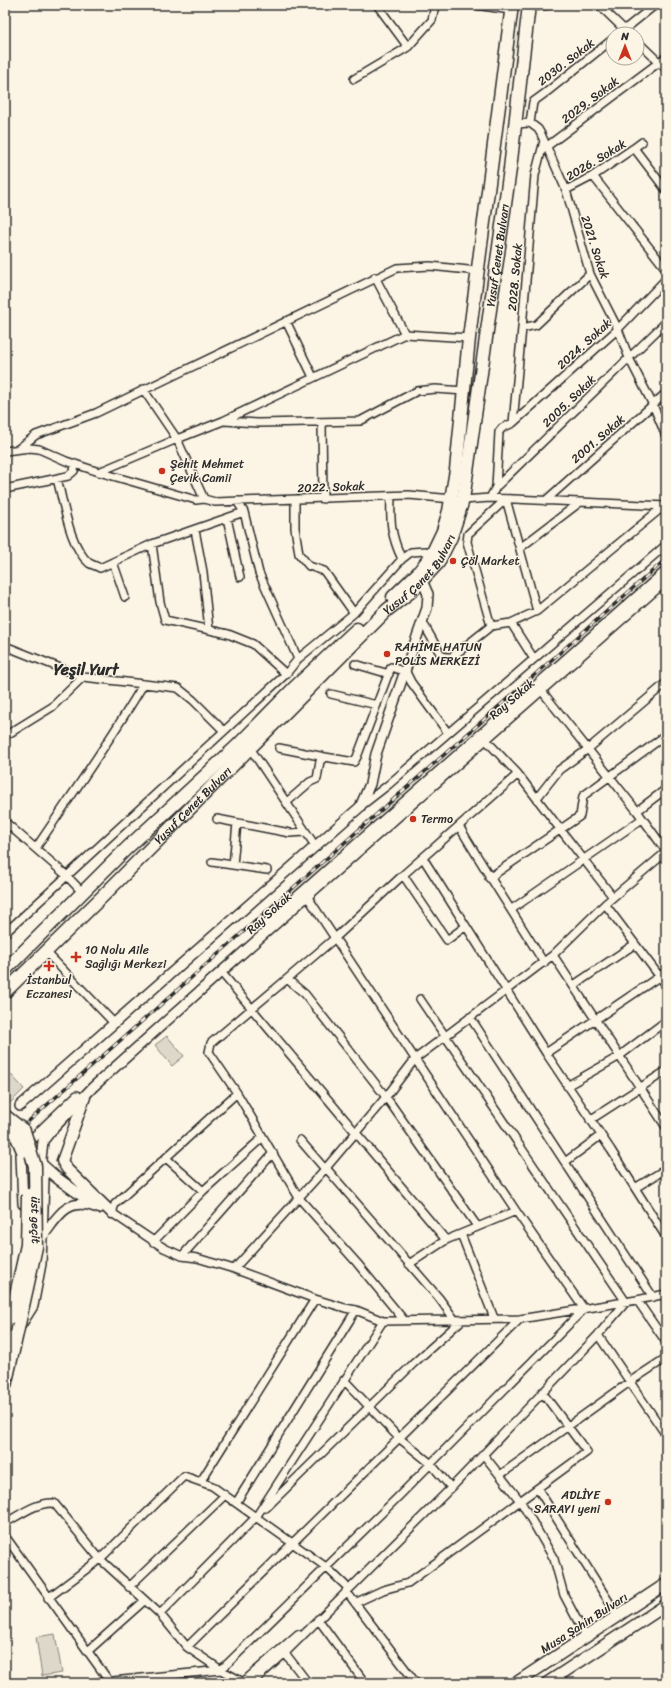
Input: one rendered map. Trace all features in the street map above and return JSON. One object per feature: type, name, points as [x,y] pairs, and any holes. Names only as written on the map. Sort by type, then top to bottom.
[{"type":"highway","name":"Yusuf Çenet Bulvarı","points":[[458,499],[470,465],[516,124],[529,6]]},
{"type":"highway","name":"Yusuf Çenet Bulvarı","points":[[5,970],[126,849],[237,746],[294,688],[420,577],[438,563],[451,537],[458,499],[469,338],[512,7]]},
{"type":"highway","name":"Yusuf Çenet Bulvarı","points":[[5,992],[420,577]]},
{"type":"highway","name":"üst geçit","points":[[5,1116],[24,1131],[35,1166],[36,1247],[17,1333]]},
{"type":"highway","points":[[5,1128],[17,1137],[28,1164],[26,1245],[8,1316],[5,1341]]},
{"type":"highway","points":[[5,1386],[17,1333]]},
{"type":"main road","points":[[85,1097],[62,1161],[67,1169],[112,1213]]},
{"type":"main road","points":[[24,1149],[99,1208]]},
{"type":"main road","name":"Musa Şahin Bulvarı","points":[[516,1683],[666,1584]]},
{"type":"main road","points":[[548,1682],[666,1604]]},
{"type":"street","points":[[377,5],[408,47]]},
{"type":"street","points":[[354,79],[408,47],[432,20],[435,5]]},
{"type":"street","points":[[475,5],[512,7]]},
{"type":"street","points":[[529,6],[550,5]]},
{"type":"street","points":[[599,5],[618,26]]},
{"type":"street","points":[[631,26],[655,5]]},
{"type":"street","name":"2030. Sokak","points":[[530,123],[532,102],[605,45]]},
{"type":"street","points":[[645,49],[666,69]]},
{"type":"street","name":"2029. Sokak","points":[[545,144],[666,57]]},
{"type":"street","points":[[516,124],[530,123]]},
{"type":"street","name":"2021. Sokak","points":[[530,123],[538,129],[566,190],[590,274],[618,328],[629,358],[653,405],[666,436]]},
{"type":"street","points":[[634,148],[642,142]]},
{"type":"street","name":"2028. Sokak","points":[[545,144],[535,174],[522,328],[536,325],[590,274]]},
{"type":"street","name":"2026. Sokak","points":[[566,190],[593,176],[634,148],[666,190]]},
{"type":"street","points":[[593,176],[666,269]]},
{"type":"street","points":[[18,449],[36,435],[96,413],[143,389],[397,268],[430,266],[478,271]]},
{"type":"street","points":[[376,277],[405,334]]},
{"type":"street","name":"2024. Sokak","points":[[496,487],[499,432],[502,428],[513,422],[618,328],[666,279]]},
{"type":"street","points":[[286,321],[313,377]]},
{"type":"street","name":"2005. Sokak","points":[[490,498],[496,487],[666,322]]},
{"type":"street","points":[[513,422],[522,328]]},
{"type":"street","points":[[99,472],[223,421],[405,334],[469,338]]},
{"type":"street","points":[[143,389],[177,439],[204,499]]},
{"type":"street","points":[[223,421],[258,423],[360,421],[417,391],[435,389],[465,391]]},
{"type":"street","name":"2001. Sokak","points":[[545,501],[666,393]]},
{"type":"street","points":[[322,422],[323,499]]},
{"type":"street","name":"2022. Sokak","points":[[5,451],[30,448],[39,449],[99,472],[196,500],[204,499],[215,502],[409,495],[458,499],[490,498],[665,506]]},
{"type":"street","points":[[5,489],[68,476],[74,471],[75,464]]},
{"type":"street","points":[[58,479],[68,525],[80,551],[89,563],[100,568],[152,544],[244,512]]},
{"type":"street","points":[[391,496],[390,517],[394,542],[402,559]]},
{"type":"street","points":[[491,626],[467,542],[468,534],[506,499],[538,612]]},
{"type":"street","points":[[295,500],[294,528],[299,554],[309,566],[324,571],[354,613]]},
{"type":"street","points":[[237,501],[244,512],[258,573],[298,659]]},
{"type":"street","points":[[520,548],[579,503]]},
{"type":"street","points":[[422,621],[441,655],[452,657],[491,626],[511,623],[538,612],[665,506]]},
{"type":"street","points":[[227,518],[240,577]]},
{"type":"street","points":[[195,530],[203,572],[209,630]]},
{"type":"street","points":[[152,544],[160,602],[165,620],[228,634],[253,644],[286,674]]},
{"type":"street","points":[[20,1106],[113,1022],[316,847],[360,807],[666,545]]},
{"type":"street","points":[[5,933],[66,875],[286,674],[298,659],[354,613],[402,559],[411,552],[425,551]]},
{"type":"street","points":[[113,562],[125,596]]},
{"type":"street","points":[[8,1316],[23,1237],[21,1154],[28,1142],[300,892],[666,571]]},
{"type":"street","points":[[360,807],[370,784],[376,754],[406,672],[428,600],[420,577]]},
{"type":"street","name":"Ray Sokak","points":[[17,1333],[32,1306],[41,1264],[44,1180],[42,1164],[43,1141],[51,1131],[93,1088],[221,972],[666,580]]},
{"type":"street","points":[[511,623],[534,659]]},
{"type":"street","points":[[5,656],[7,647],[83,677],[178,688],[193,700],[224,731]]},
{"type":"street","points":[[355,664],[389,674]]},
{"type":"street","points":[[279,748],[354,762],[378,705],[391,667],[406,672],[411,682],[448,733]]},
{"type":"street","points":[[5,736],[52,707],[83,677]]},
{"type":"street","points":[[537,798],[559,770],[588,749],[666,683]]},
{"type":"street","points":[[36,848],[76,787],[117,730],[143,685]]},
{"type":"street","points":[[234,1269],[326,1169],[386,1098],[415,1059],[505,990],[544,963],[605,904],[666,851],[637,811],[609,778],[541,690]]},
{"type":"street","points":[[331,694],[378,705]]},
{"type":"street","points":[[489,878],[580,816],[583,796],[666,735]]},
{"type":"street","points":[[485,739],[518,774],[613,897]]},
{"type":"street","points":[[250,748],[316,847]]},
{"type":"street","points":[[287,802],[310,782],[317,779],[320,761],[325,757]]},
{"type":"street","points":[[403,1319],[357,1263],[299,1198],[263,1136],[209,1052],[209,1047],[252,1008],[334,939],[403,875],[518,774]]},
{"type":"street","points":[[637,811],[666,789]]},
{"type":"street","points":[[217,819],[290,833],[305,832]]},
{"type":"street","points":[[512,909],[642,819]]},
{"type":"street","points":[[5,822],[66,875],[83,893]]},
{"type":"street","points":[[233,865],[237,823]]},
{"type":"street","points":[[459,826],[489,878],[512,909],[544,963]]},
{"type":"street","points":[[423,858],[505,990],[666,1237]]},
{"type":"street","points":[[212,862],[267,870]]},
{"type":"street","points":[[403,875],[447,940],[466,926]]},
{"type":"street","points":[[307,896],[334,939],[516,1211],[584,1309]]},
{"type":"street","points":[[605,904],[666,985]]},
{"type":"street","points":[[574,985],[635,944]]},
{"type":"street","points":[[46,952],[113,1022]]},
{"type":"street","points":[[553,955],[574,985],[618,1057],[665,1125]]},
{"type":"street","points":[[221,972],[355,1134],[446,1240]]},
{"type":"street","points":[[546,1053],[660,978],[666,972]]},
{"type":"street","points":[[287,979],[305,994],[386,1098],[477,1226]]},
{"type":"street","points":[[420,999],[624,1302]]},
{"type":"street","points":[[470,1017],[652,1297]]},
{"type":"street","points":[[567,1086],[618,1057],[666,1021]]},
{"type":"street","points":[[590,1120],[641,1089],[666,1071]]},
{"type":"street","points":[[112,1213],[115,1204],[237,1094]]},
{"type":"street","points":[[153,1242],[203,1191],[263,1136]]},
{"type":"street","points":[[565,1162],[600,1136]]},
{"type":"street","points":[[300,1140],[459,1320]]},
{"type":"street","points":[[182,1256],[273,1153]]},
{"type":"street","points":[[166,1158],[203,1191]]},
{"type":"street","points":[[635,1188],[666,1169]]},
{"type":"street","points":[[43,1236],[65,1208],[75,1204],[86,1204],[112,1213],[153,1242],[182,1256],[197,1258],[234,1269],[315,1299],[356,1310],[382,1321],[403,1319],[520,1319],[637,1300],[652,1297],[665,1292]]},
{"type":"street","points":[[409,1264],[446,1240],[516,1211]]},
{"type":"street","points":[[461,1234],[494,1318]]},
{"type":"street","points":[[201,1481],[315,1299]]},
{"type":"street","points":[[637,1300],[666,1342]]},
{"type":"street","points":[[5,1523],[34,1506],[46,1503],[54,1504],[100,1559],[144,1601],[160,1614],[187,1647],[242,1683],[297,1635],[452,1487],[598,1335],[624,1302]]},
{"type":"street","points":[[252,1683],[285,1653],[346,1588],[582,1348],[624,1302]]},
{"type":"street","points":[[93,1683],[221,1670],[584,1309]]},
{"type":"street","points":[[236,1503],[356,1310]]},
{"type":"street","points":[[187,1647],[520,1319]]},
{"type":"street","points":[[160,1614],[256,1517],[459,1320]]},
{"type":"street","points":[[256,1517],[382,1321]]},
{"type":"street","points":[[598,1335],[631,1381],[666,1435]]},
{"type":"street","points":[[500,1475],[631,1381],[666,1358]]},
{"type":"street","points":[[344,1380],[399,1438],[430,1463],[448,1484]]},
{"type":"street","points":[[355,1603],[383,1590],[408,1583],[587,1452],[542,1392]]},
{"type":"street","points":[[483,1454],[520,1502],[554,1559],[564,1595],[586,1637]]},
{"type":"street","points":[[48,1598],[100,1559],[184,1476],[212,1486],[326,1567],[346,1588],[355,1603],[416,1683]]},
{"type":"street","points":[[538,1488],[618,1616]]},
{"type":"street","points":[[129,1587],[225,1495]]},
{"type":"street","points":[[5,1536],[109,1681]]},
{"type":"street","points":[[88,1651],[144,1601]]},
{"type":"street","points":[[318,1619],[365,1683]]},
{"type":"street","points":[[285,1653],[308,1683]]},
{"type":"shaded area","points":[[167,1036],[184,1056],[172,1066],[155,1045]]},
{"type":"shaded area","points":[[5,1068],[24,1089],[8,1105],[5,1103]]},
{"type":"shaded area","points":[[55,1634],[62,1673],[42,1676],[36,1637]]},
{"type":"railway","points":[[5,1142],[666,559]]},
{"type":"place","name":"Şehit Mehmet Çevik Camii","points":[[162,471]]},
{"type":"place","name":"Çöl Market","points":[[453,561]]},
{"type":"place","name":"RAHİME HATUN POLİS MERKEZİ","points":[[387,654]]},
{"type":"place","name":"Termo","points":[[413,819]]},
{"type":"place","name":"10 Nolu Aile Sağlığı Merkezi","points":[[76,957]]},
{"type":"place","name":"İstanbul Eczanesi","points":[[49,966]]},
{"type":"place","name":"ADLİYE SARAYI yeni","points":[[608,1502]]},
{"type":"district","name":"Yeşil Yurt","points":[[86,669]]}]
